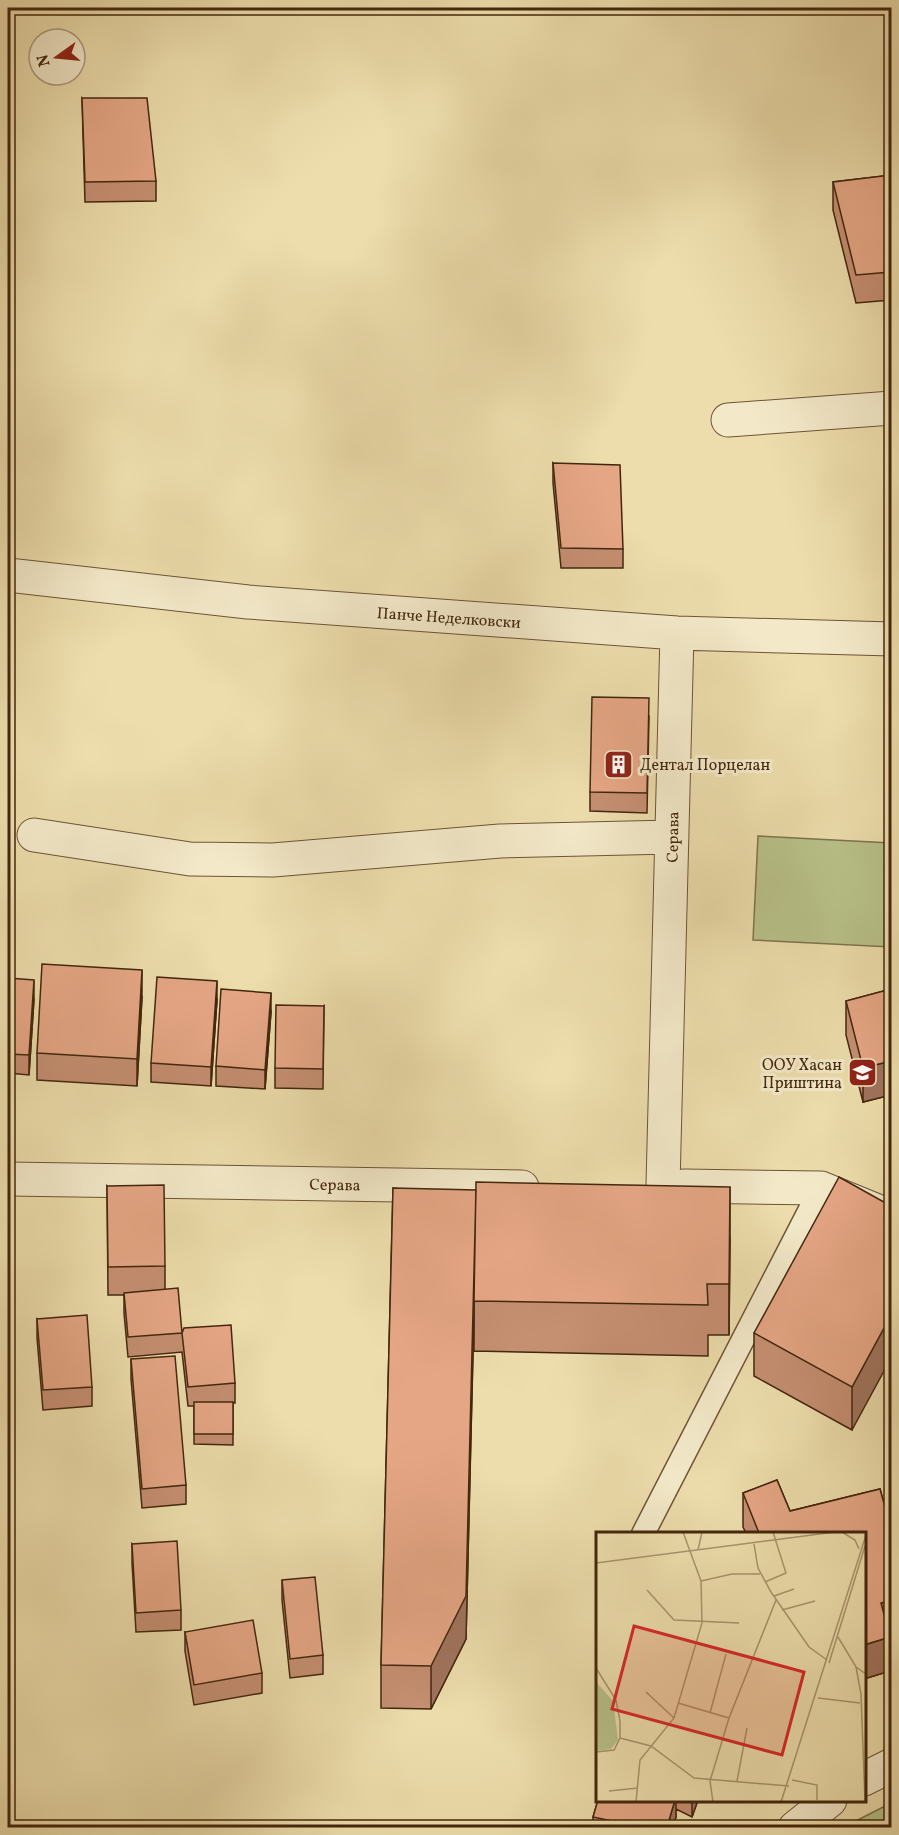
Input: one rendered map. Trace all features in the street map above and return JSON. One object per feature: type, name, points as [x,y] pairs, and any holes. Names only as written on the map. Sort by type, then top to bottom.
[{"type":"street","points":[[728,420],[891,408]]},
{"type":"street","name":"Панче Неделковски","points":[[8,574],[248,603],[676,633],[891,639]]},
{"type":"street","name":"Серава","points":[[663,1185],[676,633]]},
{"type":"street","points":[[34,835],[190,858],[273,860],[500,841],[672,837]]},
{"type":"street","name":"Серава","points":[[8,1179],[547,1188]]},
{"type":"street","points":[[629,1187],[663,1185],[821,1188],[891,1218]]},
{"type":"street","points":[[866,1778],[891,1764]]},
{"type":"street","points":[[795,1827],[827,1802]]},
{"type":"lane","points":[[644,1532],[821,1188]]},
{"type":"green space","points":[[758,836],[891,843],[891,947],[753,940]]},
{"type":"green space","points":[[891,1803],[891,1827],[844,1827]]},
{"type":"building","points":[[82,98],[147,98],[156,181],[85,182]]},
{"type":"building","points":[[891,175],[891,272],[856,275],[833,182]]},
{"type":"building","points":[[553,463],[620,465],[623,549],[561,548]]},
{"type":"building","name":"Дентал Порцелан","points":[[592,697],[649,698],[647,793],[590,792]]},
{"type":"building","points":[[42,964],[142,970],[137,1059],[37,1053]]},
{"type":"building","points":[[157,977],[217,981],[211,1067],[151,1063]]},
{"type":"building","points":[[8,978],[34,980],[29,1055],[8,1054]]},
{"type":"building","points":[[221,989],[271,993],[265,1070],[216,1066]]},
{"type":"building","points":[[891,989],[891,1061],[863,1068],[846,1001]]},
{"type":"building","points":[[276,1005],[324,1006],[323,1069],[275,1068]]},
{"type":"building","points":[[839,1177],[891,1206],[891,1315],[852,1387],[754,1333]]},
{"type":"building","points":[[476,1182],[730,1187],[729,1284],[707,1284],[708,1305],[474,1301]]},
{"type":"building","points":[[164,1185],[165,1266],[108,1267],[107,1186]]},
{"type":"building","points":[[393,1188],[476,1190],[466,1596],[431,1666],[381,1665]]},
{"type":"building","points":[[178,1288],[182,1333],[128,1337],[124,1293]]},
{"type":"building","points":[[87,1315],[92,1387],[43,1390],[37,1319]]},
{"type":"building","points":[[231,1325],[235,1383],[188,1387],[182,1333],[184,1328]]},
{"type":"building","points":[[175,1356],[186,1485],[142,1489],[131,1359]]},
{"type":"building","points":[[194,1402],[233,1402],[233,1434],[194,1434]]},
{"type":"building","points":[[777,1480],[790,1511],[880,1489],[891,1529],[891,1600],[881,1603],[890,1637],[866,1644],[866,1532],[759,1532],[743,1493]]},
{"type":"building","points":[[177,1541],[181,1610],[136,1613],[132,1544]]},
{"type":"building","points":[[315,1577],[323,1655],[290,1659],[282,1580]]},
{"type":"building","points":[[253,1620],[262,1673],[194,1685],[185,1632]]},
{"type":"building","points":[[597,1802],[674,1802],[667,1827],[637,1827],[593,1817]]},
{"type":"building","points":[[891,1818],[891,1827],[863,1827]]},
{"type":"place","name":"Дентал Порцелан","points":[[619,764]]},
{"type":"place","name":"ООУ Хасан Приштина","points":[[863,1073]]}]
